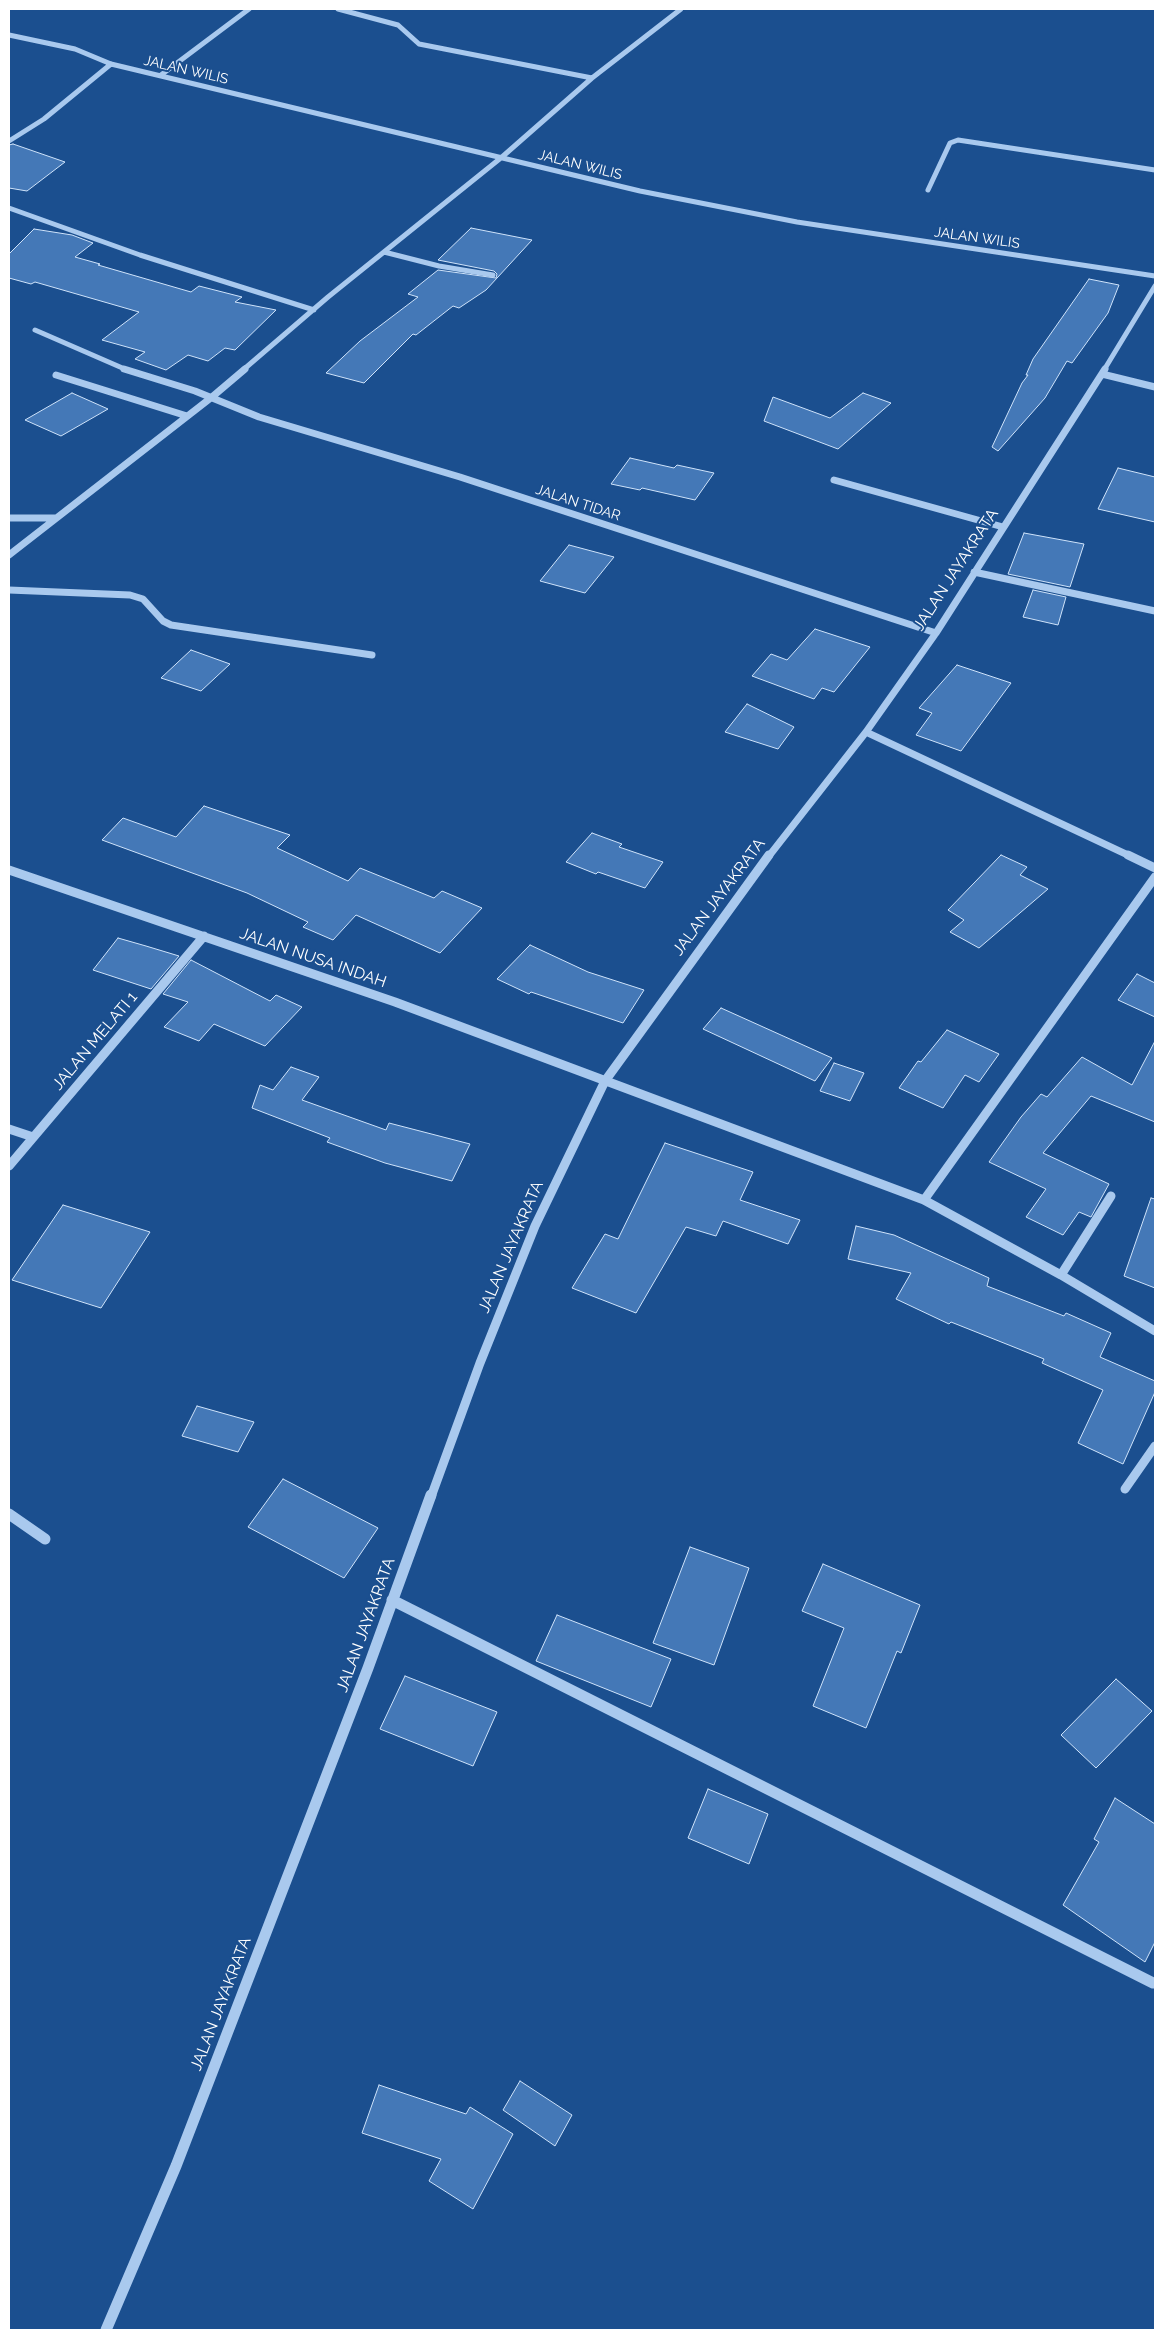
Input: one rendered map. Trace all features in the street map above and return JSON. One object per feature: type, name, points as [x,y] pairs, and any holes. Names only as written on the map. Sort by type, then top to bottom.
[{"type":"street","points":[[161,75],[249,9]]},
{"type":"street","points":[[338,9],[398,25],[419,44],[536,65],[592,78]]},
{"type":"street","points":[[9,555],[212,397],[384,252],[502,157],[592,78],[681,9]]},
{"type":"street","name":"JALAN WILIS","points":[[9,34],[75,49],[112,64],[640,191],[797,222],[1155,276]]},
{"type":"street","points":[[9,141],[44,119],[73,93],[112,64]]},
{"type":"street","points":[[928,190],[950,143],[958,140],[1155,170]]},
{"type":"street","points":[[9,208],[140,254],[314,310]]},
{"type":"street","points":[[384,252],[493,275]]},
{"type":"street","name":"JALAN JAYAKRATA","points":[[106,2330],[176,2166],[392,1600],[480,1363],[528,1244],[605,1081],[750,880],[866,732],[936,633],[1102,374],[1155,286]]},
{"type":"street","name":"JALAN TIDAR","points":[[35,330],[129,371],[212,397],[259,417],[460,477],[936,633]]},
{"type":"street","points":[[1102,374],[1155,388]]},
{"type":"street","points":[[56,375],[188,416]]},
{"type":"street","points":[[834,480],[1003,526]]},
{"type":"street","points":[[9,518],[57,518]]},
{"type":"street","points":[[974,572],[1155,611]]},
{"type":"street","points":[[9,590],[130,595],[142,599],[164,621],[171,625],[372,656]]},
{"type":"street","points":[[866,732],[1155,868]]},
{"type":"street","name":"JALAN NUSA INDAH","points":[[9,870],[395,1002],[924,1200],[1062,1275],[1155,1331]]},
{"type":"street","points":[[924,1200],[1153,887],[1155,878]]},
{"type":"street","name":"JALAN MELATI 1","points":[[9,1166],[204,936]]},
{"type":"street","points":[[9,1129],[33,1137]]},
{"type":"street","points":[[1062,1275],[1111,1196]]},
{"type":"street","points":[[1125,1489],[1155,1446]]},
{"type":"street","points":[[9,1514],[45,1539]]},
{"type":"street","points":[[392,1600],[1153,1982]]},
{"type":"building","points":[[13,144],[65,162],[27,191],[9,188],[9,145]]},
{"type":"building","points":[[471,228],[532,240],[486,290],[459,308],[453,306],[416,335],[413,334],[364,383],[326,373],[360,341],[418,297],[408,294],[438,270],[496,278],[497,274],[494,271],[438,260]]},
{"type":"building","points":[[34,229],[72,235],[93,243],[75,257],[100,264],[98,265],[191,292],[199,286],[242,297],[235,302],[276,310],[235,350],[225,348],[208,361],[188,355],[166,370],[135,359],[145,352],[102,340],[139,312],[35,282],[31,284],[9,278],[9,254]]},
{"type":"building","points":[[1089,279],[1119,285],[1108,313],[1072,363],[1067,361],[1045,398],[998,451],[992,447],[1022,383],[1028,375],[1026,375],[1033,359]]},
{"type":"building","points":[[72,393],[108,409],[61,436],[25,420]]},
{"type":"building","points":[[863,393],[891,403],[838,449],[764,421],[773,397],[830,418]]},
{"type":"building","points":[[630,458],[674,468],[677,465],[714,473],[695,500],[642,488],[640,490],[611,484]]},
{"type":"building","points":[[1118,468],[1155,477],[1155,522],[1098,509]]},
{"type":"building","points":[[1024,533],[1084,544],[1070,587],[1008,574]]},
{"type":"building","points":[[569,545],[614,557],[585,593],[540,581]]},
{"type":"building","points":[[1033,590],[1066,597],[1058,625],[1023,617]]},
{"type":"building","points":[[815,629],[870,647],[834,692],[822,688],[814,699],[752,676],[771,654],[787,660]]},
{"type":"building","points":[[191,650],[230,664],[201,691],[161,678]]},
{"type":"building","points":[[957,665],[1011,683],[961,751],[916,735],[932,713],[919,708]]},
{"type":"building","points":[[747,704],[794,727],[778,749],[725,732]]},
{"type":"building","points":[[204,806],[290,835],[277,848],[348,881],[360,868],[434,898],[442,891],[482,908],[440,953],[356,915],[333,940],[303,927],[308,922],[247,893],[102,840],[123,818],[176,837]]},
{"type":"building","points":[[592,833],[622,844],[619,847],[663,862],[645,888],[598,872],[596,874],[566,862]]},
{"type":"building","points":[[1001,855],[1027,867],[1020,875],[1048,889],[979,948],[950,932],[964,920],[948,910]]},
{"type":"building","points":[[118,938],[179,956],[151,989],[93,970]]},
{"type":"building","points":[[530,945],[588,972],[644,990],[623,1023],[531,992],[529,994],[497,979]]},
{"type":"building","points":[[191,960],[270,1001],[276,995],[302,1007],[265,1046],[214,1024],[199,1041],[164,1027],[188,1002],[163,994]]},
{"type":"building","points":[[1137,974],[1155,983],[1155,1017],[1118,1000]]},
{"type":"building","points":[[721,1008],[832,1058],[815,1081],[703,1029]]},
{"type":"building","points":[[947,1030],[999,1054],[979,1082],[965,1075],[943,1108],[899,1088],[918,1061],[921,1062]]},
{"type":"building","points":[[1155,1041],[1155,1122],[1091,1096],[1043,1153],[1109,1184],[1091,1217],[1079,1212],[1063,1235],[1026,1217],[1046,1189],[989,1162],[1021,1117],[1041,1094],[1047,1097],[1082,1057],[1132,1085]]},
{"type":"building","points":[[834,1063],[864,1073],[850,1101],[820,1091]]},
{"type":"building","points":[[291,1067],[319,1077],[302,1100],[386,1130],[389,1123],[470,1144],[452,1181],[385,1163],[327,1142],[330,1138],[252,1108],[260,1085],[273,1090]]},
{"type":"building","points":[[665,1143],[753,1172],[740,1200],[800,1220],[788,1244],[723,1221],[716,1236],[686,1227],[636,1313],[572,1288],[605,1234],[618,1239]]},
{"type":"building","points":[[1151,1198],[1155,1199],[1155,1288],[1124,1276]]},
{"type":"building","points":[[63,1205],[150,1232],[101,1308],[12,1280]]},
{"type":"building","points":[[856,1226],[894,1235],[989,1278],[987,1286],[1064,1316],[1066,1313],[1111,1333],[1100,1357],[1155,1381],[1155,1392],[1123,1464],[1078,1443],[1103,1390],[1042,1363],[1044,1359],[951,1322],[949,1324],[896,1299],[911,1273],[848,1259]]},
{"type":"building","points":[[197,1406],[254,1422],[238,1452],[182,1436]]},
{"type":"building","points":[[283,1479],[378,1528],[344,1578],[248,1527]]},
{"type":"building","points":[[690,1547],[749,1568],[714,1665],[653,1643]]},
{"type":"building","points":[[823,1564],[920,1605],[901,1653],[897,1651],[866,1728],[813,1706],[844,1628],[802,1611]]},
{"type":"building","points":[[557,1615],[671,1659],[651,1707],[536,1661]]},
{"type":"building","points":[[405,1676],[497,1712],[473,1766],[380,1729]]},
{"type":"building","points":[[1116,1679],[1152,1711],[1096,1768],[1061,1735]]},
{"type":"building","points":[[708,1789],[768,1814],[749,1864],[688,1838]]},
{"type":"building","points":[[1115,1798],[1155,1824],[1155,1942],[1145,1962],[1063,1905],[1099,1842],[1094,1839]]},
{"type":"building","points":[[520,2081],[572,2115],[555,2146],[503,2110]]},
{"type":"building","points":[[379,2085],[466,2114],[470,2107],[513,2134],[473,2209],[429,2181],[441,2159],[362,2133]]}]
